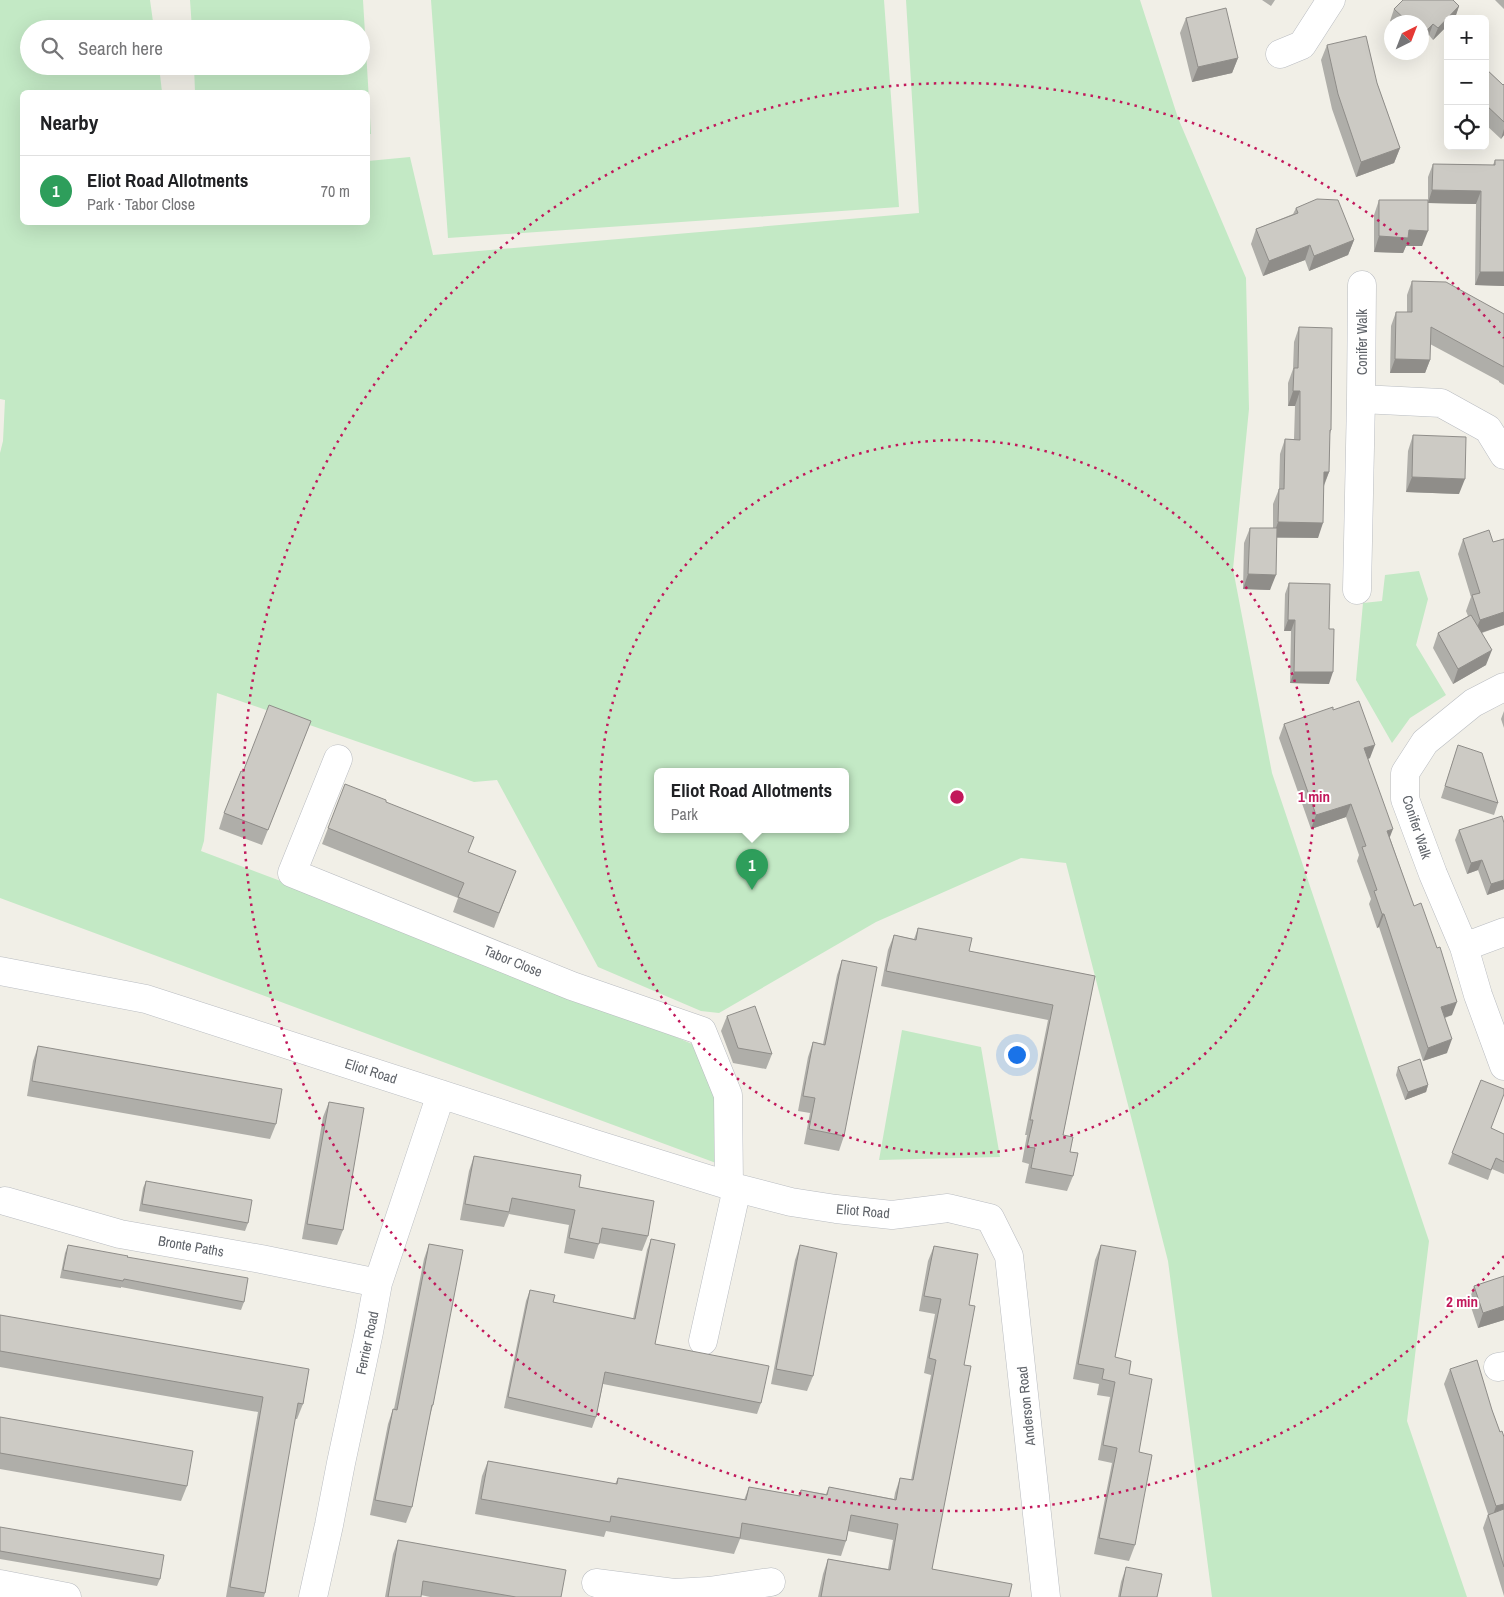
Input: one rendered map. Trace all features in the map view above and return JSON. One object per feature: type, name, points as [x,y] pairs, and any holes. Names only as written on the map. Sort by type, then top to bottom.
[{"type":"street","points":[[1280,54],[1302,45],[1331,0]]},
{"type":"street","name":"Conifer Walk","points":[[1357,590],[1362,285]]},
{"type":"street","points":[[1361,399],[1442,403],[1488,429],[1504,455]]},
{"type":"street","name":"Conifer Walk","points":[[1504,687],[1473,703],[1425,742],[1404,773],[1405,799],[1433,874],[1464,947],[1478,995],[1504,1066]]},
{"type":"street","name":"Tabor Close","points":[[338,759],[292,873],[572,986],[702,1031],[728,1095],[733,1186]]},
{"type":"street","points":[[1464,947],[1504,932]]},
{"type":"street","name":"Eliot Road","points":[[0,971],[146,999],[595,1144],[791,1202],[892,1215],[948,1208],[990,1218]]},
{"type":"street","name":"Ferrier Road","points":[[313,1597],[370,1332],[378,1283],[441,1094]]},
{"type":"street","points":[[703,1341],[733,1186]]},
{"type":"street","name":"Bronte Paths","points":[[5,1201],[120,1234],[261,1259],[378,1283]]},
{"type":"street","name":"Anderson Road","points":[[990,1218],[1009,1256],[1046,1597]]},
{"type":"street","points":[[596,1583],[674,1595],[771,1582]]},
{"type":"street","points":[[0,1584],[67,1597]]},
{"type":"green space","points":[[0,0],[150,0],[153,20],[20,20],[20,75],[160,75],[162,90],[20,90],[20,225],[370,225],[370,161],[410,157],[433,255],[919,213],[906,0],[1140,0],[1178,118],[1246,278],[1249,409],[1233,569],[1272,773],[1429,1241],[1407,1421],[1467,1597],[1212,1597],[1168,1261],[1066,863],[1021,858],[876,922],[719,1013],[701,1011],[598,967],[497,780],[474,782],[217,693],[204,841],[201,851],[549,982],[692,1044],[715,1095],[716,1163],[0,898],[0,453],[3,441],[5,400],[0,399]]},
{"type":"green space","points":[[190,0],[363,0],[364,20],[191,20]]},
{"type":"green space","points":[[431,0],[884,0],[899,207],[448,238]]},
{"type":"green space","points":[[194,75],[367,75],[368,90],[195,90]]},
{"type":"green space","points":[[1419,571],[1428,599],[1416,645],[1446,695],[1410,718],[1392,743],[1356,680],[1363,603],[1382,601],[1385,575]]},
{"type":"green space","points":[[902,1030],[981,1047],[1000,1157],[879,1160]]},
{"type":"building","points":[[1403,0],[1453,0],[1459,6],[1450,15],[1444,15],[1444,22],[1438,28],[1433,24],[1429,28],[1429,15],[1400,15],[1394,9]]},
{"type":"building","points":[[1226,8],[1238,58],[1198,67],[1186,18]]},
{"type":"building","points":[[1366,36],[1377,83],[1400,148],[1361,162],[1338,94],[1327,45]]},
{"type":"building","points":[[1489,72],[1504,84],[1504,122],[1489,108]]},
{"type":"building","points":[[1495,160],[1504,160],[1504,272],[1480,272],[1481,191],[1432,190],[1433,164],[1495,165]]},
{"type":"building","points":[[1317,199],[1338,200],[1354,240],[1314,256],[1310,245],[1269,261],[1256,229],[1298,213],[1296,208]]},
{"type":"building","points":[[1379,200],[1428,200],[1428,231],[1409,230],[1408,238],[1379,236]]},
{"type":"building","points":[[1412,281],[1446,282],[1504,314],[1504,367],[1431,327],[1430,360],[1395,359],[1396,312],[1412,312]]},
{"type":"building","points":[[1299,327],[1332,328],[1331,430],[1329,472],[1324,472],[1323,523],[1278,522],[1279,489],[1284,489],[1285,439],[1300,440],[1300,391],[1293,391],[1294,368],[1298,368]]},
{"type":"building","points":[[1413,435],[1466,437],[1465,479],[1412,477]]},
{"type":"building","points":[[1250,528],[1277,528],[1276,575],[1248,574]]},
{"type":"building","points":[[1489,530],[1493,542],[1504,539],[1504,612],[1480,620],[1472,595],[1480,593],[1463,539]]},
{"type":"building","points":[[1289,583],[1330,584],[1329,629],[1334,629],[1333,672],[1294,672],[1295,620],[1288,620]]},
{"type":"building","points":[[1471,615],[1492,650],[1458,669],[1438,633]]},
{"type":"building","points":[[1359,701],[1375,745],[1364,748],[1393,829],[1387,831],[1414,906],[1421,903],[1437,948],[1440,947],[1457,1002],[1441,1007],[1452,1039],[1428,1048],[1384,914],[1382,914],[1374,891],[1377,890],[1362,847],[1366,846],[1351,804],[1316,815],[1284,724],[1333,707],[1333,710]]},
{"type":"building","points":[[269,705],[311,721],[268,830],[224,813],[241,771],[243,772]]},
{"type":"building","points":[[1458,745],[1482,753],[1498,803],[1445,786]]},
{"type":"building","points":[[345,784],[474,837],[468,852],[516,871],[499,913],[458,897],[464,883],[328,828]]},
{"type":"building","points":[[1502,816],[1504,823],[1504,880],[1491,884],[1482,860],[1471,863],[1459,830]]},
{"type":"building","points":[[918,928],[972,938],[969,951],[1095,976],[1063,1135],[1073,1137],[1070,1152],[1078,1153],[1073,1176],[1031,1168],[1035,1148],[1027,1147],[1033,1120],[1030,1120],[1053,1005],[886,971],[894,935],[916,940]]},
{"type":"building","points":[[842,960],[877,967],[844,1136],[809,1129],[815,1098],[803,1096],[813,1042],[825,1045]]},
{"type":"building","points":[[755,1006],[772,1054],[738,1048],[727,1016]]},
{"type":"building","points":[[38,1046],[282,1089],[276,1124],[32,1081]]},
{"type":"building","points":[[1420,1059],[1428,1085],[1408,1092],[1398,1067]]},
{"type":"building","points":[[1481,1080],[1504,1089],[1504,1094],[1491,1128],[1504,1134],[1504,1162],[1496,1158],[1491,1170],[1452,1153]]},
{"type":"building","points":[[329,1102],[364,1108],[343,1230],[307,1224]]},
{"type":"building","points":[[474,1156],[581,1175],[579,1187],[654,1201],[648,1236],[602,1228],[599,1244],[569,1238],[575,1210],[512,1198],[509,1212],[465,1204]]},
{"type":"building","points":[[146,1181],[252,1200],[248,1223],[142,1204]]},
{"type":"building","points":[[651,1239],[675,1244],[655,1344],[769,1366],[761,1403],[605,1372],[596,1417],[508,1397],[530,1290],[555,1295],[553,1302],[635,1319]]},
{"type":"building","points":[[429,1244],[463,1250],[412,1507],[375,1500],[393,1409],[397,1410]]},
{"type":"building","points":[[68,1245],[248,1278],[244,1302],[124,1279],[123,1281],[63,1270]]},
{"type":"building","points":[[800,1245],[837,1253],[813,1376],[776,1369]]},
{"type":"building","points":[[1101,1245],[1136,1251],[1115,1357],[1131,1361],[1129,1374],[1152,1379],[1139,1452],[1152,1455],[1135,1545],[1099,1538],[1117,1448],[1103,1445],[1115,1382],[1102,1379],[1104,1369],[1078,1364]]},
{"type":"building","points":[[934,1246],[978,1254],[969,1305],[975,1306],[964,1365],[971,1366],[932,1569],[1012,1584],[1009,1597],[821,1597],[828,1559],[890,1570],[898,1524],[851,1515],[846,1541],[742,1523],[740,1538],[611,1516],[610,1522],[481,1499],[488,1461],[617,1484],[618,1478],[746,1500],[749,1487],[800,1496],[801,1490],[827,1495],[829,1487],[896,1500],[900,1478],[913,1480],[936,1360],[929,1358],[941,1299],[924,1296]]},
{"type":"building","points":[[1504,1276],[1504,1306],[1483,1313],[1474,1286]]},
{"type":"building","points":[[0,1315],[309,1369],[303,1404],[298,1403],[265,1593],[230,1587],[263,1397],[0,1351]]},
{"type":"building","points":[[1477,1360],[1492,1410],[1500,1432],[1502,1431],[1504,1437],[1504,1504],[1496,1506],[1450,1369]]},
{"type":"building","points":[[0,1417],[193,1451],[187,1486],[0,1453]]},
{"type":"building","points":[[1504,1509],[1504,1567],[1488,1515]]},
{"type":"building","points":[[0,1527],[164,1555],[160,1579],[0,1551]]},
{"type":"building","points":[[398,1540],[566,1570],[561,1597],[516,1597],[423,1581],[421,1597],[388,1597]]},
{"type":"building","points":[[1126,1567],[1162,1574],[1157,1597],[1120,1597]]},
{"type":"place","name":"Eliot Road Allotments","points":[[752,890]]}]
